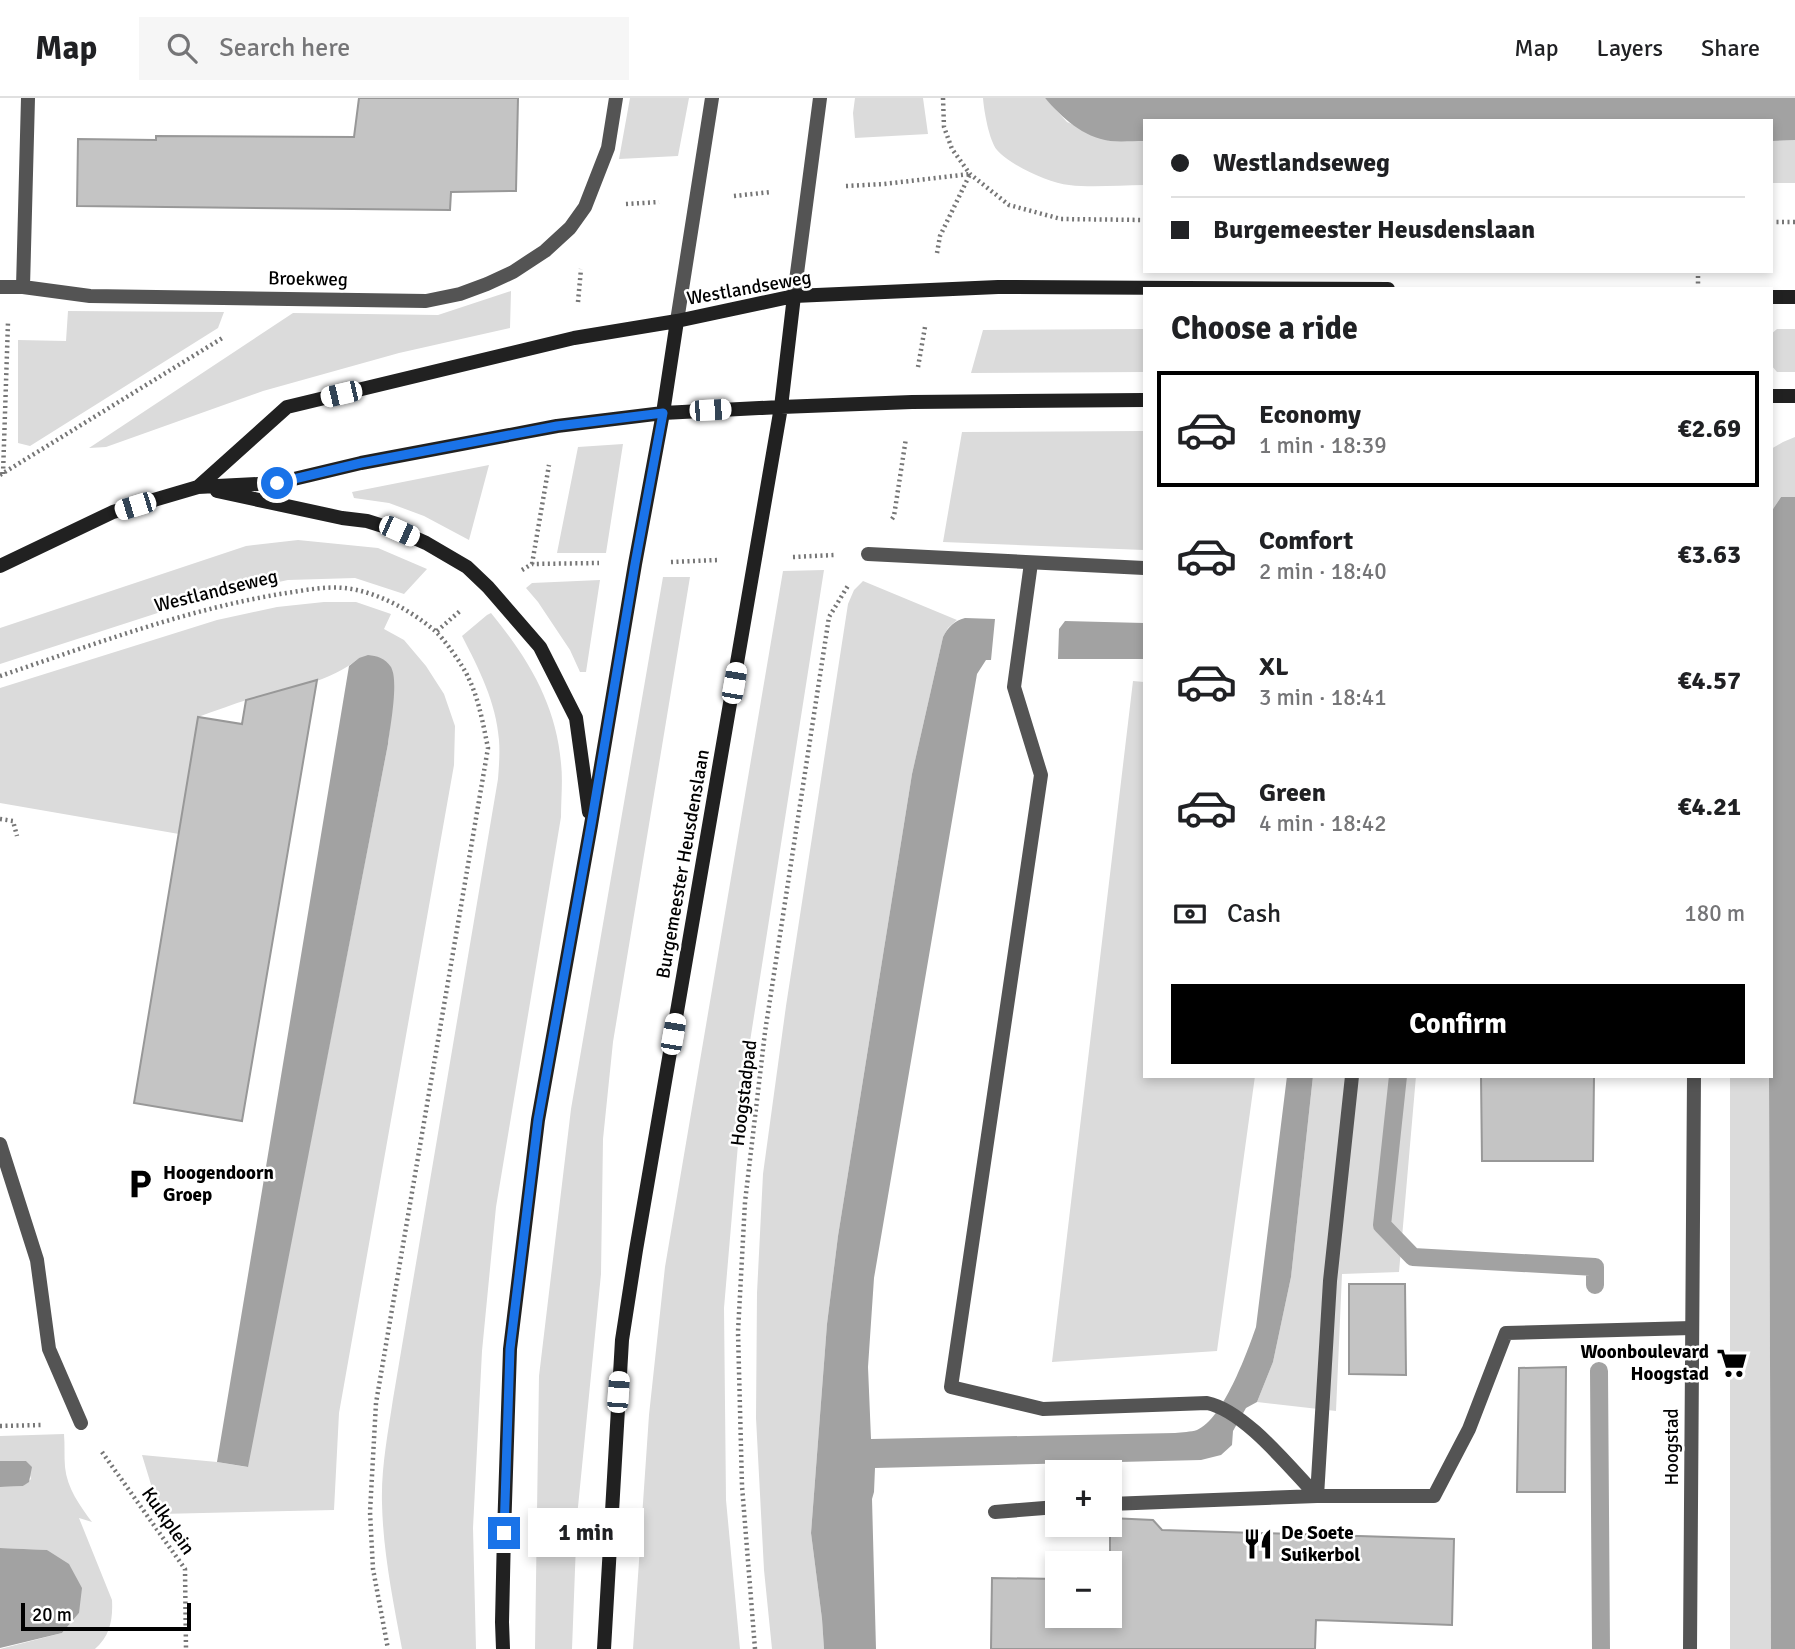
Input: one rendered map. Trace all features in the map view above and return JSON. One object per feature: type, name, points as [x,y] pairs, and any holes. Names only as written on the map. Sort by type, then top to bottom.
[{"type":"main road","name":"Westlandseweg","points":[[198,486],[286,407],[574,338],[677,321],[794,296],[998,287],[1143,288]]},
{"type":"main road","name":"Burgemeester Heusdenslaan","points":[[604,1649],[622,1340],[781,407],[794,296]]},
{"type":"main road","points":[[1773,297],[1795,297]]},
{"type":"main road","points":[[503,1649],[503,1558],[510,1349],[538,1120],[677,321]]},
{"type":"main road","points":[[1773,396],[1795,396]]},
{"type":"main road","name":"Westlandseweg","points":[[0,566],[113,512],[198,486],[277,483],[361,463],[557,426],[663,413],[781,407],[912,402],[1143,400]]},
{"type":"main road","points":[[198,486],[378,524],[426,543],[467,567],[540,647],[576,718],[591,825]]},
{"type":"street","points":[[23,287],[28,98]]},
{"type":"street","name":"Broekweg","points":[[0,287],[23,287],[90,296],[426,301],[460,294],[513,272],[545,251],[570,228],[585,207],[608,148],[616,98]]},
{"type":"street","points":[[677,321],[712,98]]},
{"type":"street","points":[[794,296],[820,98]]},
{"type":"street","points":[[868,554],[1143,568]]},
{"type":"street","points":[[1031,563],[1014,687],[1041,775],[951,1387],[1043,1409],[1207,1403],[1216,1405],[1246,1422],[1317,1496]]},
{"type":"street","points":[[1317,1496],[1330,1281],[1352,1078]]},
{"type":"street","name":"Hoogstad","points":[[1690,1649],[1694,1078]]},
{"type":"street","points":[[0,1144],[37,1260],[49,1349],[81,1423]]},
{"type":"street","points":[[1122,1504],[1317,1496],[1434,1496],[1469,1429],[1506,1333],[1692,1328]]},
{"type":"street","points":[[995,1512],[1045,1508]]},
{"type":"path","points":[[943,98],[944,127],[952,149],[970,174],[1009,205],[1061,219],[1143,220]]},
{"type":"path","points":[[1773,222],[1795,222]]},
{"type":"path","points":[[1,474],[8,313],[23,287]]},
{"type":"path","points":[[1,474],[230,333]]},
{"type":"path","points":[[532,564],[635,564],[868,554]]},
{"type":"path","name":"Hoogstadpad","points":[[755,1649],[742,1486],[738,1332],[745,1202],[765,1032],[829,617],[868,554]]},
{"type":"path","name":"Westlandseweg","points":[[0,676],[179,617],[243,601],[326,588],[345,588],[369,593],[404,609],[437,631],[468,675],[480,709],[488,748],[376,1402],[370,1512],[373,1569],[387,1649]]},
{"type":"path","points":[[0,819],[13,821],[17,836]]},
{"type":"path","name":"Kulkplein","points":[[81,1423],[185,1569],[186,1649]]},
{"type":"shaded area","points":[[630,98],[689,98],[678,156],[619,159]]},
{"type":"shaded area","points":[[855,98],[923,98],[928,134],[855,138]]},
{"type":"shaded area","points":[[983,98],[1045,98],[1067,122],[1110,141],[1143,141],[1143,185],[1069,185],[1051,181],[1003,156],[994,145],[987,125]]},
{"type":"shaded area","points":[[1045,98],[1795,98],[1795,140],[1773,141],[1773,119],[1143,119],[1143,141],[1114,141],[1100,139],[1082,131]]},
{"type":"shaded area","points":[[1795,140],[1795,183],[1773,183],[1773,141]]},
{"type":"shaded area","points":[[511,291],[510,328],[399,353],[263,391],[106,447],[89,448],[293,313],[438,315]]},
{"type":"shaded area","points":[[68,311],[224,312],[218,328],[30,446],[18,443],[18,340],[66,341]]},
{"type":"shaded area","points":[[1143,329],[1143,372],[971,373],[983,330]]},
{"type":"shaded area","points":[[1777,329],[1795,329],[1795,372],[1777,372],[1773,367],[1773,332]]},
{"type":"shaded area","points":[[1143,431],[1143,550],[943,542],[962,432]]},
{"type":"shaded area","points":[[1795,437],[1795,497],[1781,497],[1773,509],[1773,448]]},
{"type":"shaded area","points":[[623,444],[606,553],[557,553],[578,447]]},
{"type":"shaded area","points":[[489,465],[469,540],[424,516],[389,503],[354,498],[352,492]]},
{"type":"shaded area","points":[[1781,497],[1795,497],[1795,1649],[1771,1649],[1769,1078],[1773,1078],[1773,509]]},
{"type":"shaded area","points":[[298,540],[378,548],[427,569],[404,594],[355,578],[288,580],[207,597],[0,664],[0,628],[246,546]]},
{"type":"shaded area","points":[[824,570],[743,1086],[724,1308],[726,1500],[740,1649],[633,1649],[649,1415],[665,1267],[783,571]]},
{"type":"shaded area","points":[[663,577],[690,577],[613,1042],[603,1139],[601,1274],[577,1517],[572,1649],[535,1649],[539,1376],[571,1109]]},
{"type":"shaded area","points":[[600,580],[586,672],[580,672],[570,650],[526,588],[532,583]]},
{"type":"shaded area","points":[[863,581],[957,620],[943,637],[912,774],[838,1236],[827,1324],[811,1533],[824,1649],[772,1649],[764,1570],[756,1418],[757,1293],[763,1174],[848,604],[854,590]]},
{"type":"shaded area","points":[[356,602],[391,614],[384,629],[404,640],[426,666],[444,694],[455,726],[454,765],[339,1413],[334,1510],[160,1514],[142,1455],[247,1467],[388,744],[394,687],[392,669],[359,658],[335,674],[198,717],[179,834],[0,803],[0,688],[217,620],[277,607]]},
{"type":"shaded area","points":[[491,613],[528,665],[553,721],[562,769],[561,817],[496,1207],[482,1351],[473,1528],[476,1649],[402,1649],[384,1540],[382,1503],[385,1451],[498,779],[499,745],[494,712],[480,673],[462,636]]},
{"type":"shaded area","points":[[965,618],[995,619],[991,660],[986,660],[977,674],[874,1278],[868,1367],[871,1439],[1175,1433],[1197,1430],[1207,1423],[1233,1384],[1256,1327],[1287,1078],[1313,1078],[1291,1277],[1273,1362],[1257,1402],[1246,1408],[1233,1431],[1232,1445],[1221,1455],[1201,1460],[1045,1460],[1045,1464],[875,1468],[872,1499],[876,1649],[824,1649],[811,1533],[827,1324],[838,1236],[912,774],[943,637],[952,625]]},
{"type":"shaded area","points":[[1065,621],[1143,623],[1143,659],[1058,659],[1059,629]]},
{"type":"shaded area","points":[[368,655],[386,661],[393,674],[393,704],[388,744],[248,1467],[217,1462],[349,666]]},
{"type":"shaded area","points":[[1133,681],[1143,682],[1143,1078],[1255,1078],[1217,1351],[1052,1362]]},
{"type":"shaded area","points":[[1313,1078],[1416,1078],[1399,1272],[1342,1274],[1336,1411],[1257,1402],[1273,1362],[1291,1277]]},
{"type":"shaded area","points":[[1730,1078],[1769,1078],[1771,1649],[1730,1649]]},
{"type":"shaded area","points":[[64,1434],[68,1482],[92,1522],[79,1518],[112,1600],[110,1627],[95,1649],[0,1649],[62,1633],[79,1613],[47,1550],[0,1548],[0,1487],[23,1486],[31,1479],[26,1461],[0,1461],[0,1436]]},
{"type":"shaded area","points":[[0,1461],[26,1461],[32,1467],[29,1482],[23,1486],[0,1487]]},
{"type":"shaded area","points":[[0,1548],[47,1550],[69,1564],[82,1588],[79,1613],[62,1633],[0,1648]]},
{"type":"building","points":[[359,98],[518,98],[516,191],[451,192],[450,210],[77,206],[78,139],[156,140],[156,136],[354,137]]},
{"type":"building","points":[[317,680],[242,1121],[134,1103],[198,717],[242,724],[246,700]]},
{"type":"building","points":[[1481,1078],[1594,1078],[1593,1161],[1482,1161]]},
{"type":"building","points":[[1349,1284],[1405,1284],[1406,1375],[1349,1374]]},
{"type":"building","points":[[1566,1367],[1565,1492],[1517,1492],[1519,1368]]},
{"type":"building","points":[[1122,1519],[1153,1520],[1162,1530],[1454,1539],[1452,1625],[1316,1620],[1315,1649],[991,1649],[992,1578],[1045,1579],[1045,1628],[1122,1628],[1122,1551],[1110,1551],[1110,1537],[1122,1537]]},
{"type":"waterway","points":[[1398,1078],[1382,1225],[1413,1257],[1595,1267],[1595,1285]]},
{"type":"waterway","points":[[1599,1371],[1601,1649]]},
{"type":"place","name":"Hoogendoorn Groep","points":[[140,1184]]},
{"type":"place","name":"Woonboulevard Hoogstad","points":[[1732,1363]]},
{"type":"place","name":"De Soete Suikerbol","points":[[1258,1544]]},
{"type":"route","points":[[277,483],[361,463],[557,426],[663,413],[538,1120],[510,1349],[504,1533]]}]
